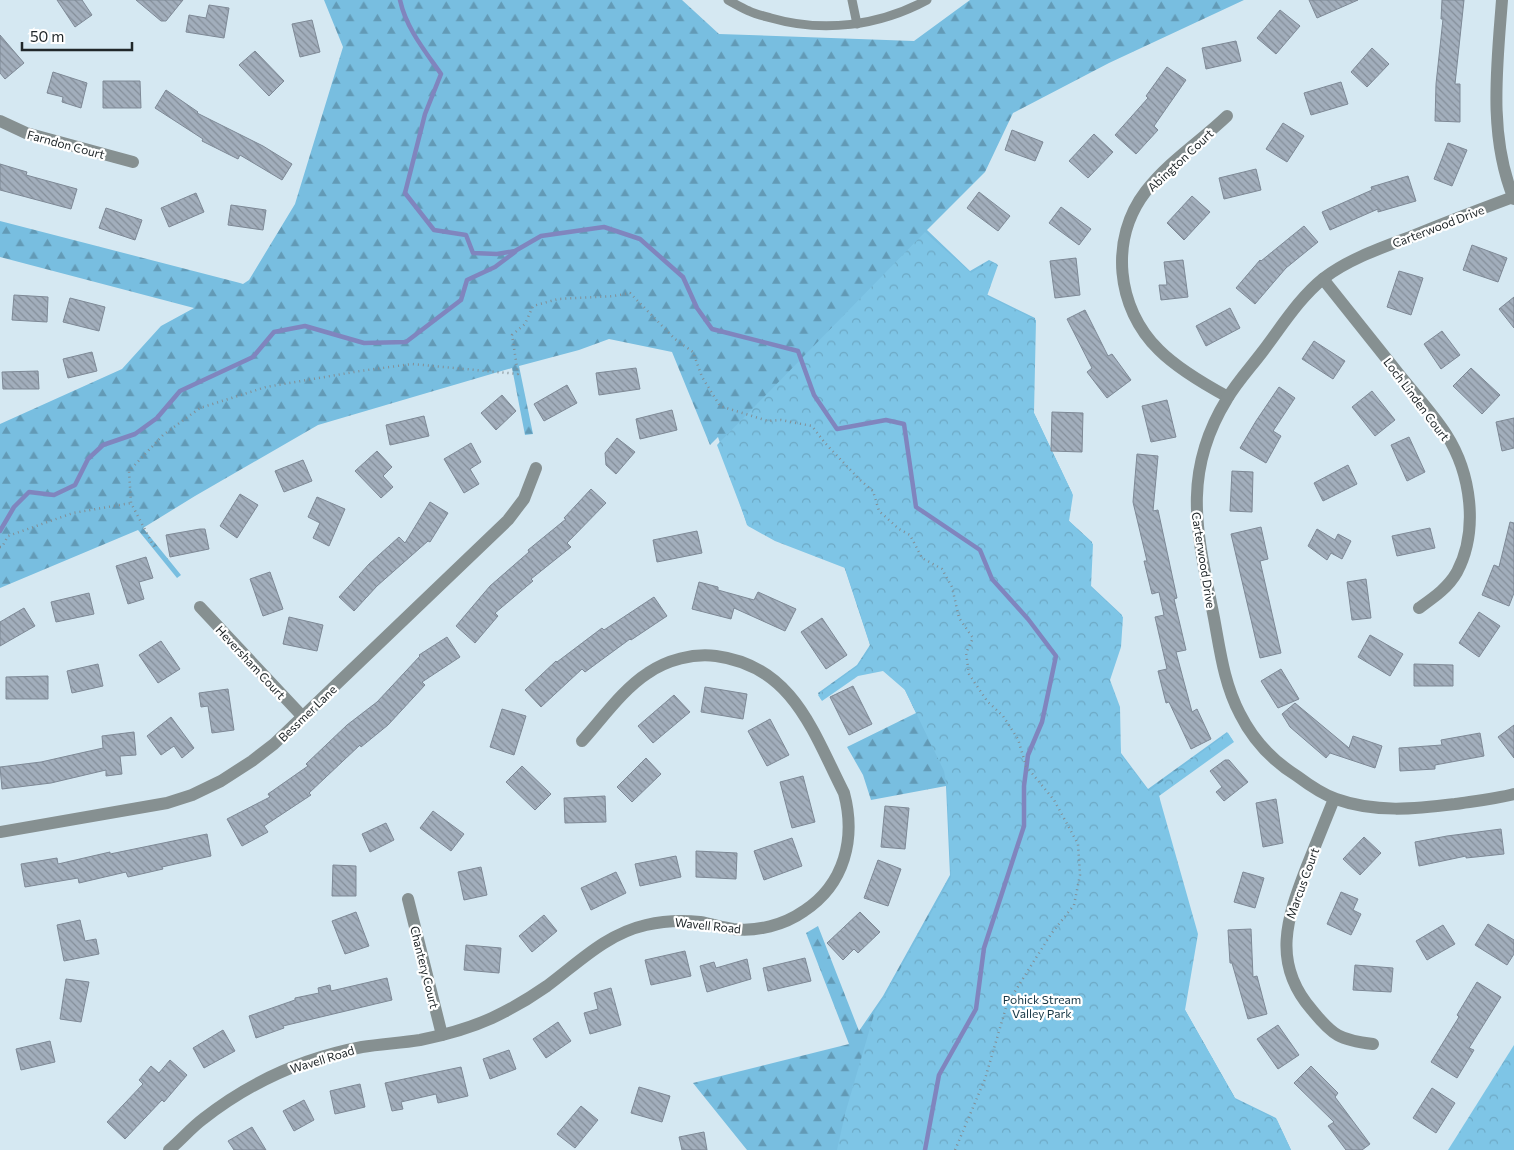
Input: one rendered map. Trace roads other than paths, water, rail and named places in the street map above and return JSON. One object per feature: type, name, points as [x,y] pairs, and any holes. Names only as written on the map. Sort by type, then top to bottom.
[{"type":"street","points":[[1502,0],[1495,104],[1499,140],[1513,198]]},
{"type":"street","name":"Abington Court","points":[[1227,116],[1157,178],[1140,200],[1126,231],[1122,247],[1121,268],[1125,294],[1134,316],[1146,336],[1173,362],[1228,398]]},
{"type":"street","name":"Farndon Court","points":[[0,122],[26,133],[133,162]]},
{"type":"street","name":"Carterwood Drive","points":[[1513,198],[1351,261],[1323,279],[1300,300],[1228,398],[1216,419],[1202,453],[1197,480],[1196,505],[1198,535],[1226,678],[1240,715],[1263,748],[1286,769],[1316,789],[1334,798],[1377,808],[1403,810],[1500,798],[1514,794]]},
{"type":"street","name":"Loch Linden Court","points":[[1323,279],[1445,434],[1462,468],[1470,516],[1465,550],[1457,572],[1450,582],[1437,596],[1419,608]]},
{"type":"street","name":"Bessmer Lane","points":[[0,832],[147,808],[192,795],[221,782],[252,761],[303,717],[508,520],[524,499],[536,468]]},
{"type":"street","name":"Heversham Court","points":[[200,607],[303,717]]},
{"type":"street","name":"Wavell Road","points":[[169,1150],[230,1098],[265,1079],[299,1064],[332,1053],[420,1040],[474,1026],[512,1008],[546,987],[598,946],[614,936],[633,928],[674,921],[701,922],[734,929],[750,930],[786,922],[811,907],[824,894],[836,877],[844,860],[848,840],[848,808],[844,793],[798,704],[777,681],[755,666],[732,658],[709,655],[688,657],[664,664],[648,672],[633,684],[582,741]]},
{"type":"street","name":"Marcus Court","points":[[1334,798],[1294,902],[1288,924],[1288,957],[1292,977],[1303,1000],[1325,1026],[1338,1036],[1351,1042],[1373,1044]]},
{"type":"street","name":"Chantery Court","points":[[408,899],[442,1035]]},
{"type":"lane","points":[[728,0],[749,12],[790,23],[830,27],[857,24],[906,12],[927,0]]},
{"type":"lane","points":[[852,0],[857,24]]},
{"type":"waterway","points":[[400,0],[411,30],[441,74],[425,114],[405,193],[434,230],[466,235],[473,253],[497,254],[515,251],[541,236],[604,227],[640,239],[683,277],[697,308],[712,329],[798,351],[814,395],[837,429],[886,420],[904,424],[916,507],[980,550],[992,579],[1028,619],[1056,656],[1042,722],[1028,755],[1024,786],[1024,826],[984,948],[976,1009],[939,1075],[925,1150]]},
{"type":"waterway","points":[[0,531],[14,507],[29,492],[54,495],[75,485],[88,459],[103,445],[135,434],[157,418],[180,391],[253,357],[274,332],[305,326],[364,343],[406,342],[461,300],[467,280],[495,267],[515,252]]},
{"type":"park label","name":"Pohick Stream Valley Park","points":[[1042,1006]]}]
